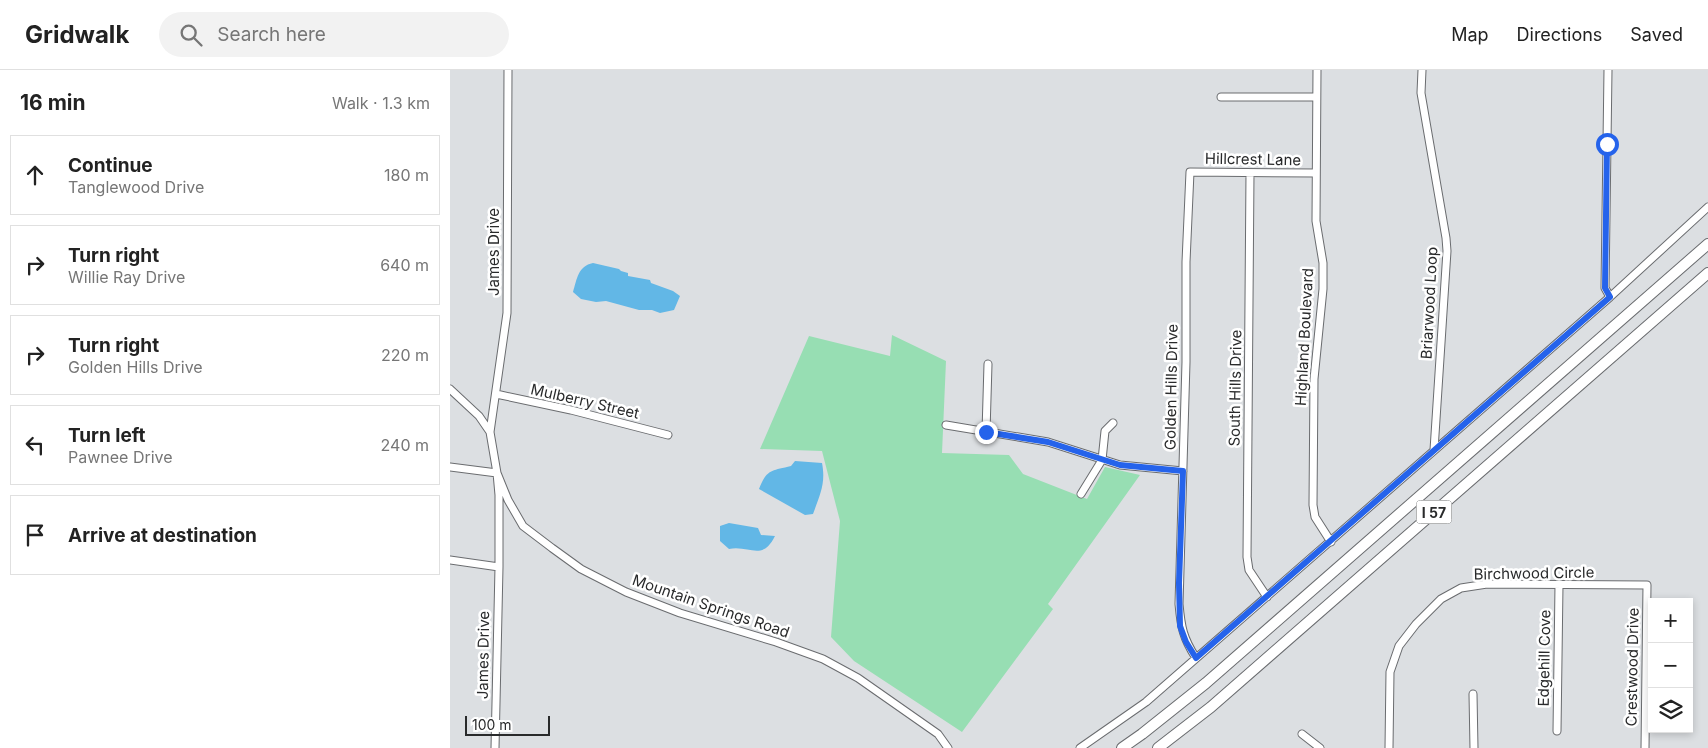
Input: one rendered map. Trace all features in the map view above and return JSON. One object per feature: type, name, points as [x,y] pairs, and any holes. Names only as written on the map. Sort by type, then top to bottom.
[{"type":"highway","name":"I 57","points":[[1122,748],[1206,683],[1708,244]]},
{"type":"highway","name":"I 57","points":[[1158,748],[1211,707],[1708,273]]},
{"type":"street","name":"James Drive","points":[[490,432],[507,313],[508,70]]},
{"type":"street","name":"Highland Boulevard","points":[[1317,70],[1316,221],[1323,263],[1323,289],[1314,379],[1313,505],[1314,517],[1331,542]]},
{"type":"street","name":"Briarwood Loop","points":[[1422,70],[1421,93],[1447,251],[1434,450]]},
{"type":"street","points":[[1608,70],[1605,288],[1610,297]]},
{"type":"street","points":[[1221,97],[1316,97]]},
{"type":"street","name":"Hillcrest Lane","points":[[1190,172],[1316,173]]},
{"type":"street","name":"Golden Hills Drive","points":[[1190,172],[1186,262],[1186,362],[1179,583],[1180,626],[1186,642],[1196,658]]},
{"type":"street","name":"South Hills Drive","points":[[1250,172],[1247,558],[1249,570],[1267,597]]},
{"type":"street","points":[[1080,748],[1146,702],[1610,297],[1708,208]]},
{"type":"street","points":[[986,432],[988,364]]},
{"type":"street","name":"Mountain Springs Road","points":[[450,389],[479,416],[490,432],[497,473],[508,500],[523,526],[581,569],[626,592],[680,613],[776,642],[823,659],[858,678],[938,734],[948,748]]},
{"type":"street","name":"Mulberry Street","points":[[496,394],[571,410],[668,435]]},
{"type":"street","points":[[1081,494],[1102,460],[1105,431],[1113,423]]},
{"type":"street","points":[[946,425],[1048,442],[1102,460],[1138,468],[1183,471]]},
{"type":"street","points":[[450,467],[497,473]]},
{"type":"street","name":"James Drive","points":[[495,748],[499,496],[497,473]]},
{"type":"street","points":[[450,560],[498,566]]},
{"type":"street","name":"Birchwood Circle","points":[[1389,748],[1390,672],[1399,646],[1416,624],[1441,599],[1461,588],[1487,584],[1647,585]]},
{"type":"street","name":"Edgehill Cove","points":[[1557,731],[1559,585]]},
{"type":"street","name":"Crestwood Drive","points":[[1645,748],[1647,585]]},
{"type":"street","points":[[1474,694],[1474,748]]},
{"type":"street","points":[[1302,734],[1320,748]]},
{"type":"green space","points":[[892,335],[946,361],[942,453],[1009,455],[1023,474],[1087,499],[1105,467],[1140,475],[1048,604],[1053,609],[962,732],[854,661],[831,637],[840,521],[822,451],[760,449],[809,336],[890,356]]},
{"type":"water","points":[[593,263],[619,269],[628,273],[628,276],[650,280],[651,283],[673,291],[680,296],[674,310],[660,313],[652,310],[639,310],[606,301],[596,302],[581,299],[573,292],[577,278],[584,267]]},
{"type":"water","points":[[795,461],[822,463],[823,483],[813,514],[805,515],[759,489],[767,474],[774,470],[791,466]]},
{"type":"water","points":[[729,523],[758,528],[761,535],[775,536],[770,544],[760,550],[729,549],[720,541],[720,526]]},
{"type":"route","points":[[986,432],[1048,442],[1120,465],[1183,471],[1179,583],[1180,626],[1186,642],[1196,658],[1610,297],[1605,288],[1607,144]]}]
